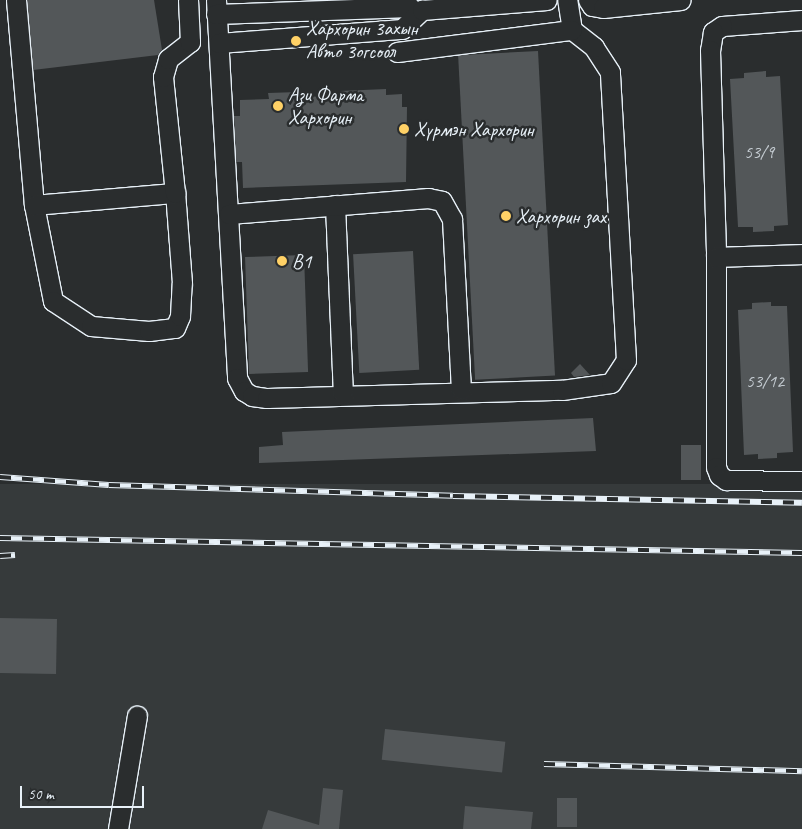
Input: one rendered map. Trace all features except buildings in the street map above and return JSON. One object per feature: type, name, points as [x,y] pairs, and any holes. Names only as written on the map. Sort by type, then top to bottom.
[{"type":"lane","points":[[16,0],[34,205],[53,301],[91,326],[149,331],[175,328],[180,316],[182,284],[163,77],[168,59],[190,42],[188,0]]},
{"type":"lane","points":[[546,0],[422,10],[382,4],[216,7],[237,378],[244,391],[252,396],[267,398],[461,390],[562,390],[611,383],[626,360],[610,72],[594,46],[572,30],[566,0]]},
{"type":"lane","points":[[588,0],[592,6],[603,8],[673,0]]},
{"type":"lane","points":[[218,44],[402,29],[410,8]]},
{"type":"lane","points":[[802,20],[722,26],[713,32],[710,41],[716,257],[716,467],[719,475],[726,480],[802,480]]},
{"type":"lane","points":[[397,52],[572,30]]},
{"type":"lane","points":[[34,205],[175,193]]},
{"type":"lane","points":[[229,214],[428,198],[442,200],[452,219],[461,390]]},
{"type":"lane","points":[[335,205],[343,394]]},
{"type":"lane","points":[[716,257],[802,254]]},
{"type":"lane","points":[[118,829],[136,716]]},
{"type":"shaded area","points":[[0,484],[802,484],[802,829],[0,829]]},
{"type":"railway","points":[[0,477],[109,485],[453,496],[802,503]]},
{"type":"railway","points":[[0,538],[802,553]]},
{"type":"railway","points":[[0,556],[15,555]]},
{"type":"railway","points":[[544,764],[802,771]]},
{"type":"place","name":"Хархорин 3ахын Авто 3огсоол","points":[[296,41]]},
{"type":"place","name":"Ази Фарма Хархорин","points":[[278,106]]},
{"type":"place","name":"Хүрмэн Хархорин","points":[[404,129]]},
{"type":"place","name":"Хархорин зах","points":[[506,216]]},
{"type":"place","name":"B1","points":[[282,261]]}]
